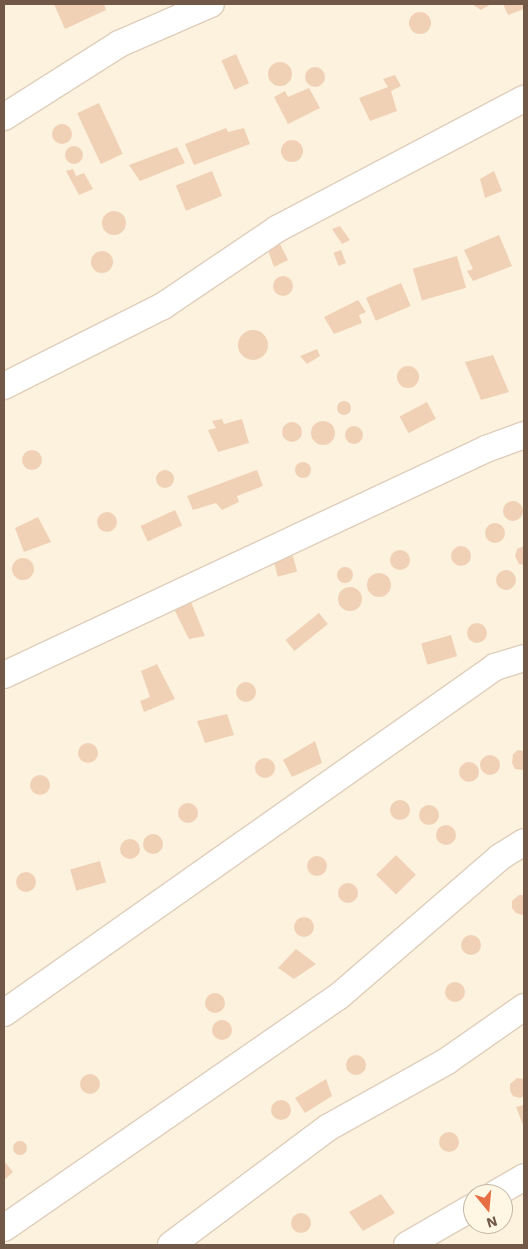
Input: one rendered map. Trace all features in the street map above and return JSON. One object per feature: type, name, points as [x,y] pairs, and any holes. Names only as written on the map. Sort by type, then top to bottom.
[{"type":"street","points":[[4,117],[119,44],[211,4]]},
{"type":"street","points":[[4,386],[163,306],[277,229],[524,99]]},
{"type":"street","points":[[4,675],[486,449],[524,435]]},
{"type":"street","points":[[4,1014],[496,666],[524,658]]},
{"type":"street","points":[[4,1228],[338,997],[500,857],[524,842]]},
{"type":"street","points":[[171,1245],[329,1127],[447,1061],[524,1007]]},
{"type":"street","points":[[512,1184],[524,1177]]},
{"type":"street","points":[[407,1245],[463,1213]]},
{"type":"building","points":[[54,4],[104,4],[106,10],[65,29]]},
{"type":"building","points":[[472,4],[491,4],[481,10]]},
{"type":"building","points":[[503,4],[524,4],[524,9],[508,15]]},
{"type":"building","points":[[420,12],[428,15],[431,23],[428,31],[420,34],[412,31],[409,23],[412,15]]},
{"type":"building","points":[[236,54],[249,83],[234,90],[221,61]]},
{"type":"building","points":[[280,62],[288,66],[292,74],[288,82],[280,86],[272,82],[268,74],[272,66]]},
{"type":"building","points":[[315,67],[322,70],[325,77],[322,84],[315,87],[308,84],[305,77],[308,70]]},
{"type":"building","points":[[395,75],[401,86],[391,91],[397,111],[370,121],[359,98],[388,87],[383,79]]},
{"type":"building","points":[[309,88],[320,108],[288,124],[274,97],[285,91],[288,97]]},
{"type":"building","points":[[99,103],[123,154],[101,164],[77,113]]},
{"type":"building","points":[[62,124],[69,127],[72,134],[69,141],[62,144],[55,141],[52,134],[55,127]]},
{"type":"building","points":[[226,128],[228,132],[244,128],[250,144],[194,165],[185,144]]},
{"type":"building","points":[[292,140],[300,143],[303,151],[300,159],[292,162],[284,159],[281,151],[284,143]]},
{"type":"building","points":[[74,146],[81,148],[83,155],[81,162],[74,164],[67,162],[65,155],[67,148]]},
{"type":"building","points":[[177,147],[185,163],[140,181],[129,165]]},
{"type":"building","points":[[73,169],[76,176],[84,173],[93,189],[79,195],[66,171]]},
{"type":"building","points":[[212,171],[222,196],[186,211],[176,186]]},
{"type":"building","points":[[494,171],[502,191],[485,198],[480,179]]},
{"type":"building","points":[[114,211],[119,212],[125,218],[125,228],[119,234],[114,235],[109,234],[103,228],[102,223],[103,218],[109,212]]},
{"type":"building","points":[[340,226],[350,240],[342,244],[332,229]]},
{"type":"building","points":[[499,235],[512,266],[473,281],[467,271],[473,269],[464,250]]},
{"type":"building","points":[[277,238],[288,260],[274,267],[266,245]]},
{"type":"building","points":[[341,250],[346,263],[339,266],[334,253]]},
{"type":"building","points":[[102,251],[110,254],[113,262],[110,270],[102,273],[94,270],[91,262],[94,254]]},
{"type":"building","points":[[457,256],[466,288],[422,300],[413,269]]},
{"type":"building","points":[[283,276],[290,279],[293,286],[290,293],[283,296],[276,293],[273,286],[276,279]]},
{"type":"building","points":[[401,283],[411,306],[376,321],[366,298]]},
{"type":"building","points":[[358,300],[366,312],[359,315],[362,323],[334,334],[324,317]]},
{"type":"building","points":[[253,330],[263,335],[268,345],[263,355],[253,360],[243,355],[238,345],[243,335]]},
{"type":"building","points":[[317,349],[320,356],[307,364],[300,356]]},
{"type":"building","points":[[493,355],[509,392],[481,400],[465,362]]},
{"type":"building","points":[[408,366],[416,369],[419,377],[416,385],[408,388],[400,385],[397,377],[400,369]]},
{"type":"building","points":[[341,401],[347,401],[351,408],[347,415],[341,415],[337,411],[337,405]]},
{"type":"building","points":[[427,402],[436,419],[409,433],[400,417]]},
{"type":"building","points":[[222,419],[224,424],[242,419],[249,443],[218,452],[208,430],[216,428],[212,421]]},
{"type":"building","points":[[323,421],[332,424],[335,433],[332,442],[323,445],[314,442],[311,433],[314,424]]},
{"type":"building","points":[[292,422],[299,425],[302,432],[299,439],[292,442],[285,439],[282,432],[285,425]]},
{"type":"building","points":[[354,426],[362,431],[363,435],[358,443],[354,444],[346,439],[345,435],[350,427]]},
{"type":"building","points":[[28,450],[36,450],[42,456],[42,464],[36,470],[28,470],[22,464],[22,456]]},
{"type":"building","points":[[300,462],[306,462],[311,467],[309,476],[300,478],[295,473],[295,467]]},
{"type":"building","points":[[165,470],[171,473],[174,479],[171,485],[165,488],[159,485],[156,479],[159,473]]},
{"type":"building","points":[[257,470],[263,486],[237,496],[239,502],[222,510],[216,503],[193,510],[187,496]]},
{"type":"building","points":[[513,501],[520,504],[523,511],[520,518],[513,521],[506,518],[503,511],[506,504]]},
{"type":"building","points":[[175,510],[182,525],[148,541],[141,526]]},
{"type":"building","points":[[107,512],[114,515],[117,522],[114,529],[107,532],[100,529],[97,522],[100,515]]},
{"type":"building","points":[[38,517],[51,542],[24,552],[15,528]]},
{"type":"building","points":[[495,523],[502,526],[505,533],[502,540],[495,543],[488,540],[485,533],[488,526]]},
{"type":"building","points":[[461,546],[468,549],[471,556],[468,563],[461,566],[454,563],[451,556],[454,549]]},
{"type":"building","points":[[524,546],[524,565],[519,564],[515,556],[517,549]]},
{"type":"building","points":[[396,550],[404,550],[410,556],[410,564],[404,570],[396,570],[390,564],[390,556]]},
{"type":"building","points":[[293,556],[297,571],[278,577],[274,561]]},
{"type":"building","points":[[23,558],[33,565],[34,569],[27,579],[23,580],[13,573],[12,569],[19,559]]},
{"type":"building","points":[[342,567],[348,567],[353,572],[351,581],[342,583],[337,578],[337,572]]},
{"type":"building","points":[[506,570],[513,573],[516,580],[513,587],[506,590],[499,587],[496,580],[499,573]]},
{"type":"building","points":[[379,573],[388,576],[391,585],[388,594],[379,597],[370,594],[367,585],[370,576]]},
{"type":"building","points":[[350,587],[355,588],[361,594],[361,604],[355,610],[350,611],[345,610],[339,604],[338,599],[339,594],[345,588]]},
{"type":"building","points":[[191,602],[205,636],[189,639],[174,609]]},
{"type":"building","points":[[319,613],[328,624],[294,651],[286,640]]},
{"type":"building","points":[[477,623],[484,626],[487,633],[484,640],[477,643],[470,640],[467,633],[470,626]]},
{"type":"building","points":[[451,635],[457,656],[427,665],[421,644]]},
{"type":"building","points":[[157,664],[175,699],[144,712],[140,701],[150,697],[141,671]]},
{"type":"building","points":[[246,682],[253,685],[256,692],[253,699],[246,702],[239,699],[236,692],[239,685]]},
{"type":"building","points":[[227,714],[234,735],[205,743],[197,721]]},
{"type":"building","points":[[315,741],[322,763],[292,777],[283,760]]},
{"type":"building","points":[[88,743],[95,746],[98,753],[95,760],[88,763],[81,760],[78,753],[81,746]]},
{"type":"building","points":[[518,750],[524,751],[524,770],[515,769],[512,763],[513,754]]},
{"type":"building","points":[[490,755],[497,758],[500,765],[497,772],[490,775],[483,772],[480,765],[483,758]]},
{"type":"building","points":[[265,758],[272,761],[275,768],[272,775],[265,778],[258,775],[255,768],[258,761]]},
{"type":"building","points":[[469,762],[476,765],[479,772],[476,779],[469,782],[462,779],[459,772],[462,765]]},
{"type":"building","points":[[40,775],[47,778],[50,785],[47,792],[40,795],[33,792],[30,785],[33,778]]},
{"type":"building","points":[[400,800],[407,803],[410,810],[407,817],[400,820],[393,817],[390,810],[393,803]]},
{"type":"building","points":[[188,803],[195,806],[198,813],[195,820],[188,823],[181,820],[178,813],[181,806]]},
{"type":"building","points":[[429,805],[436,808],[439,815],[436,822],[429,825],[422,822],[419,815],[422,808]]},
{"type":"building","points":[[446,825],[453,828],[456,835],[453,842],[446,845],[439,842],[436,835],[439,828]]},
{"type":"building","points":[[153,834],[160,837],[163,844],[160,851],[153,854],[146,851],[143,844],[146,837]]},
{"type":"building","points":[[130,839],[137,842],[140,849],[137,856],[130,859],[123,856],[120,849],[123,842]]},
{"type":"building","points":[[396,855],[416,875],[396,895],[376,875]]},
{"type":"building","points":[[317,856],[324,859],[327,866],[324,873],[317,876],[310,873],[307,866],[310,859]]},
{"type":"building","points":[[100,861],[106,882],[76,891],[70,870]]},
{"type":"building","points":[[26,872],[33,875],[36,882],[33,889],[26,892],[19,889],[16,882],[19,875]]},
{"type":"building","points":[[348,883],[355,886],[358,893],[355,900],[348,903],[341,900],[338,893],[341,886]]},
{"type":"building","points":[[519,895],[524,895],[524,914],[522,915],[516,913],[512,908],[512,901]]},
{"type":"building","points":[[304,917],[311,920],[314,927],[311,934],[304,937],[297,934],[294,927],[297,920]]},
{"type":"building","points":[[471,935],[478,938],[481,945],[478,952],[471,955],[464,952],[461,945],[464,938]]},
{"type":"building","points":[[296,949],[316,964],[294,979],[278,968]]},
{"type":"building","points":[[455,982],[462,985],[465,992],[462,999],[455,1002],[448,999],[445,992],[448,985]]},
{"type":"building","points":[[215,993],[222,996],[225,1003],[222,1010],[215,1013],[208,1010],[205,1003],[208,996]]},
{"type":"building","points":[[222,1020],[229,1023],[232,1030],[229,1037],[222,1040],[215,1037],[212,1030],[215,1023]]},
{"type":"building","points":[[356,1055],[363,1058],[366,1065],[363,1072],[356,1075],[349,1072],[346,1065],[349,1058]]},
{"type":"building","points":[[90,1074],[97,1077],[100,1084],[97,1091],[90,1094],[83,1091],[80,1084],[83,1077]]},
{"type":"building","points":[[517,1078],[524,1079],[524,1096],[520,1098],[513,1096],[510,1091],[510,1084]]},
{"type":"building","points":[[326,1079],[332,1096],[305,1113],[295,1098]]},
{"type":"building","points":[[281,1100],[288,1103],[291,1110],[288,1117],[281,1120],[274,1117],[271,1110],[274,1103]]},
{"type":"building","points":[[524,1105],[524,1124],[523,1125],[516,1107]]},
{"type":"building","points":[[449,1132],[456,1135],[459,1142],[456,1149],[449,1152],[442,1149],[439,1142],[442,1135]]},
{"type":"building","points":[[20,1141],[25,1143],[27,1148],[25,1153],[20,1155],[15,1153],[13,1148],[15,1143]]},
{"type":"building","points":[[4,1161],[13,1172],[4,1180]]},
{"type":"building","points":[[381,1194],[395,1213],[363,1231],[349,1212]]},
{"type":"building","points":[[301,1213],[308,1216],[311,1223],[308,1230],[301,1233],[294,1230],[291,1223],[294,1216]]}]
